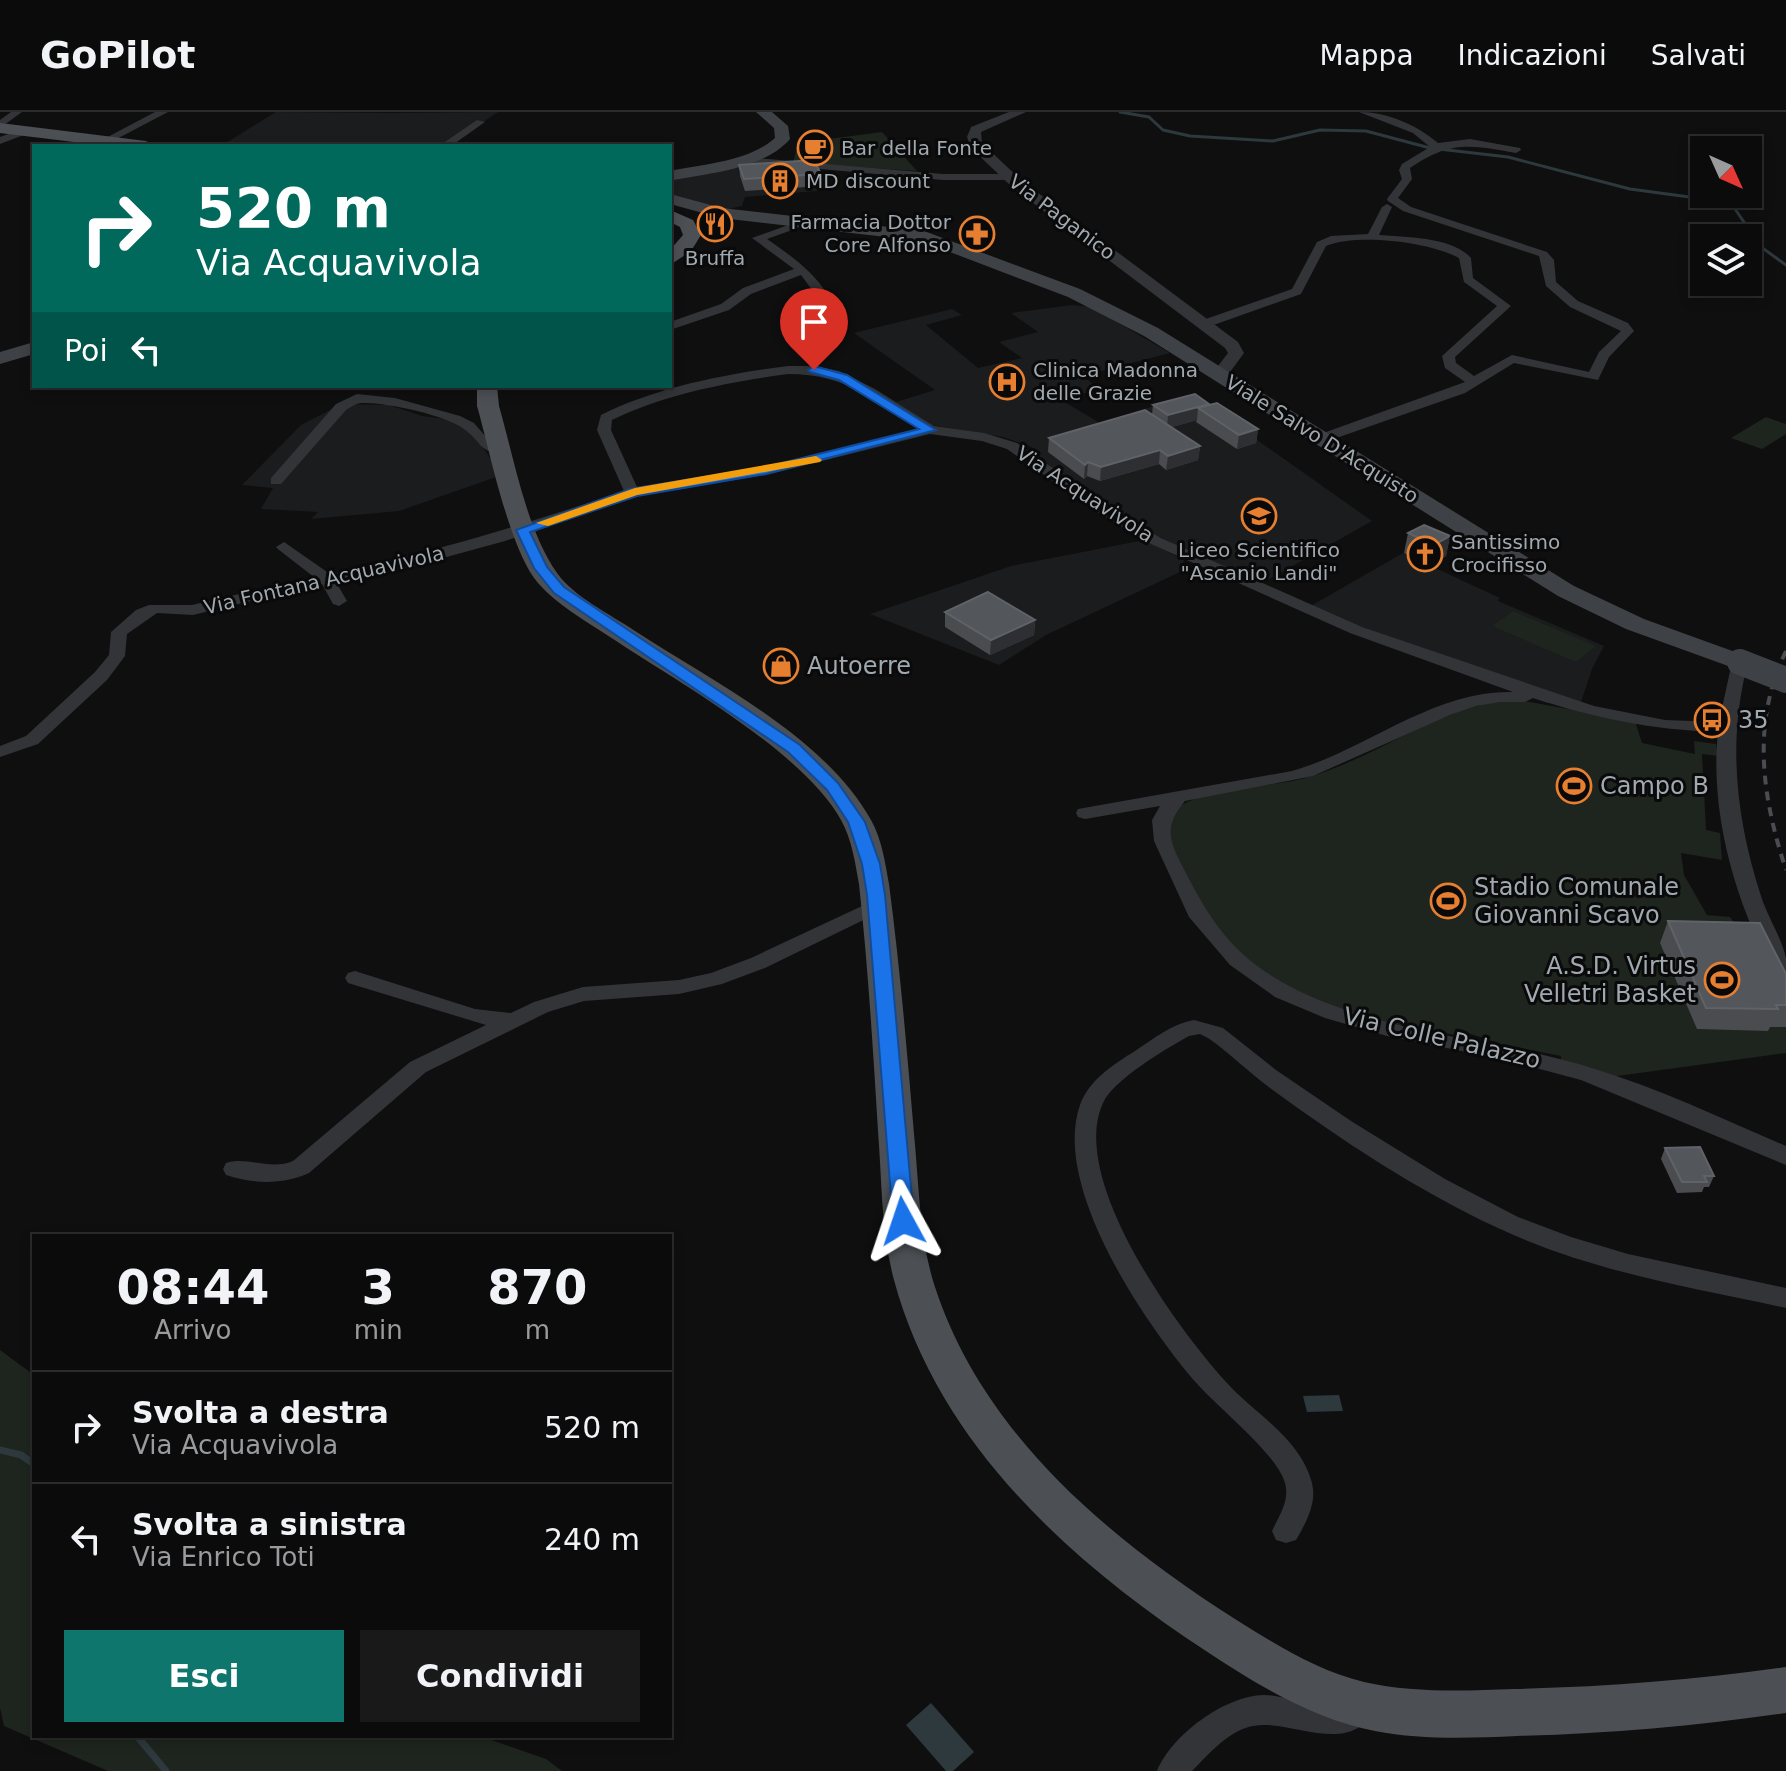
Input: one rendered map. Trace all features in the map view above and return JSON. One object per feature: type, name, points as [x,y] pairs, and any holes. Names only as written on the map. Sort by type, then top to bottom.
[{"type":"main road","points":[[672,176],[745,160],[770,151],[781,141],[778,123],[763,112]]},
{"type":"main road","points":[[0,127],[130,144]]},
{"type":"main road","points":[[672,257],[692,238],[675,208]]},
{"type":"main road","name":"Viale Salvo D'Acquisto","points":[[675,208],[915,235],[957,247],[1065,289],[1120,314],[1582,600],[1635,624],[1786,680]]},
{"type":"main road","points":[[0,358],[32,349]]},
{"type":"main road","points":[[487,388],[488,406],[523,530],[541,568],[563,594],[774,734],[824,777],[844,801],[859,828],[871,864],[877,905],[908,1256],[930,1328],[964,1393],[997,1442],[1025,1473],[1082,1529],[1148,1585],[1209,1628],[1288,1675],[1362,1705],[1434,1713],[1544,1712],[1686,1702],[1786,1690]]},
{"type":"street","points":[[0,127],[17,112]]},
{"type":"street","points":[[105,141],[163,112]]},
{"type":"street","name":"Via Paganico","points":[[1020,112],[987,124],[973,134],[981,152],[1009,177],[1235,350],[1219,375]]},
{"type":"street","points":[[1364,112],[1417,131],[1431,148]]},
{"type":"street","points":[[447,144],[480,122]]},
{"type":"street","points":[[0,141],[25,131]]},
{"type":"street","points":[[1320,439],[1475,383],[1506,361],[1515,359],[1593,377],[1605,352],[1628,329],[1570,302],[1550,283],[1548,261],[1543,254],[1394,202],[1392,197],[1407,179],[1405,167],[1431,148],[1456,141],[1516,150]]},
{"type":"street","points":[[745,160],[939,176],[1009,177]]},
{"type":"street","points":[[1372,238],[1387,207]]},
{"type":"street","name":"Viale Salvo D'Acquisto","points":[[802,223],[754,238],[813,278],[822,295]]},
{"type":"street","points":[[1204,324],[1297,291],[1320,245],[1327,239],[1347,236],[1372,238],[1457,252],[1467,260],[1468,280],[1503,302],[1504,309],[1447,358],[1450,365],[1475,383]]},
{"type":"street","points":[[672,325],[722,308],[751,289],[803,270]]},
{"type":"street","points":[[632,493],[604,430],[606,418],[624,409],[750,377],[802,370],[831,373],[930,430]]},
{"type":"street","points":[[276,481],[339,409],[354,398],[387,401],[455,419],[469,426],[488,448],[503,452]]},
{"type":"street","name":"Via Acquavivola","points":[[523,530],[632,493],[766,471],[930,430],[984,437],[1012,446],[1146,536],[1316,614],[1501,682],[1591,711],[1665,725],[1725,727]]},
{"type":"street","name":"Via Fontana Acquavivola","points":[[0,752],[32,740],[92,684],[116,658],[119,632],[145,611],[159,607],[193,610],[242,596],[439,555],[523,530]]},
{"type":"street","points":[[284,547],[327,579],[339,601]]},
{"type":"street","points":[[1740,662],[1729,696],[1725,727],[1729,784],[1743,871],[1765,937],[1786,976]]},
{"type":"street","points":[[1085,813],[1177,800],[1306,772],[1438,716],[1494,698],[1518,696],[1591,711]]},
{"type":"street","name":"Via Colle Palazzo","points":[[1177,800],[1162,814],[1158,825],[1178,880],[1198,914],[1224,946],[1253,975],[1275,989],[1355,1022],[1500,1051],[1594,1076],[1786,1156]]},
{"type":"street","points":[[234,1169],[270,1175],[288,1173],[301,1167],[418,1067],[570,997],[679,987],[724,976],[758,963],[877,905]]},
{"type":"street","points":[[355,978],[474,1016],[515,1020]]},
{"type":"street","points":[[1286,1531],[1300,1504],[1297,1478],[1272,1443],[1194,1364],[1151,1304],[1114,1235],[1090,1167],[1086,1131],[1093,1099],[1123,1070],[1183,1030],[1199,1027],[1216,1034],[1339,1124],[1431,1180],[1512,1224],[1619,1261],[1786,1298]]},
{"type":"street","points":[[1172,1771],[1201,1743],[1242,1714],[1275,1710],[1334,1721],[1353,1714],[1362,1705]]},
{"type":"shaded area","points":[[276,112],[498,112],[451,144],[224,144]]},
{"type":"shaded area","points":[[882,132],[917,171],[793,163],[798,143]]},
{"type":"shaded area","points":[[749,166],[821,170],[829,190],[745,197],[742,206],[724,210],[672,198],[672,180],[713,170]]},
{"type":"shaded area","points":[[1073,305],[1091,307],[1170,353],[1082,376],[1099,388],[1063,401],[1100,423],[1192,394],[1372,521],[1259,585],[1135,525],[1038,459],[1041,453],[1029,446],[1003,437],[931,425],[896,402],[935,390],[854,333],[952,309],[962,315],[926,325],[978,368],[1022,358],[999,342],[1038,332],[1011,313]]},
{"type":"shaded area","points":[[342,404],[389,405],[422,416],[455,420],[470,429],[502,475],[399,511],[311,519],[318,512],[261,509],[273,488],[242,485],[301,425]]},
{"type":"shaded area","points":[[1766,417],[1786,424],[1786,434],[1762,449],[1731,438]]},
{"type":"shaded area","points":[[1144,540],[1184,560],[1180,572],[1046,635],[999,665],[870,614],[1011,566]]},
{"type":"shaded area","points":[[1403,553],[1500,598],[1498,601],[1604,646],[1592,669],[1580,705],[1510,683],[1309,607]]},
{"type":"shaded area","points":[[1513,611],[1596,646],[1576,662],[1492,626]]},
{"type":"shaded area","name":"Stadio Comunale Giovanni Scavo","points":[[1513,699],[1635,721],[1642,743],[1695,754],[1694,741],[1716,744],[1718,756],[1702,754],[1706,830],[1720,833],[1722,860],[1681,853],[1684,875],[1707,915],[1730,917],[1786,996],[1786,1053],[1610,1077],[1561,1062],[1561,1056],[1504,1045],[1456,1029],[1455,1035],[1357,1017],[1271,983],[1242,960],[1188,887],[1170,843],[1170,812],[1186,802],[1221,791],[1312,776],[1460,711]]},
{"type":"shaded area","points":[[0,1350],[32,1374],[32,1738],[486,1738],[546,1759],[562,1771],[108,1771],[4,1726],[0,1708]]},
{"type":"shaded area","points":[[1339,1395],[1343,1411],[1307,1412],[1303,1396]]},
{"type":"shaded area","points":[[931,1703],[974,1752],[953,1771],[946,1771],[906,1725]]},
{"type":"building","points":[[814,160],[821,174],[744,179],[739,165]]},
{"type":"building","points":[[1195,394],[1209,404],[1168,415],[1153,405]]},
{"type":"building","points":[[1217,403],[1258,429],[1239,435],[1198,408]]},
{"type":"building","points":[[1145,410],[1200,446],[1168,456],[1160,450],[1101,467],[1088,462],[1085,465],[1049,438]]},
{"type":"building","points":[[1424,525],[1450,536],[1434,545],[1408,533]]},
{"type":"building","points":[[988,592],[1035,620],[991,640],[945,612]]},
{"type":"building","name":"A.S.D. Virtus Velletri Basket","points":[[1668,921],[1760,923],[1786,974],[1786,1005],[1776,1005],[1778,1009],[1706,1008]]},
{"type":"building","points":[[1700,1147],[1714,1176],[1704,1176],[1707,1182],[1682,1182],[1665,1148]]},
{"type":"waterway","points":[[1120,112],[1149,117],[1163,130],[1190,136],[1273,141],[1320,130],[1366,131],[1430,148],[1508,157],[1630,189],[1719,201],[1733,206],[1761,247],[1786,265]]},
{"type":"waterway","points":[[0,1450],[21,1455],[32,1463]]},
{"type":"waterway","points":[[139,1738],[166,1771]]},
{"type":"railway","points":[[1786,651],[1775,678],[1764,733],[1766,788],[1786,870]]},
{"type":"slow traffic","points":[[543,523],[635,492],[816,460]]},
{"type":"place","name":"Bar della Fonte","points":[[815,148]]},
{"type":"place","name":"MD discount","points":[[780,181]]},
{"type":"place","name":"Bruffa","points":[[715,224]]},
{"type":"place","name":"Farmacia Dottor Core Alfonso","points":[[977,234]]},
{"type":"place","name":"Clinica Madonna delle Grazie","points":[[1007,382]]},
{"type":"place","name":"Liceo Scientifico \"Ascanio Landi\"","points":[[1259,516]]},
{"type":"place","name":"Santissimo Crocifisso","points":[[1425,554]]},
{"type":"place","name":"Autoerre","points":[[781,666]]},
{"type":"place","name":"35","points":[[1712,720]]},
{"type":"place","name":"Campo B","points":[[1574,786]]},
{"type":"place","name":"Stadio Comunale Giovanni Scavo","points":[[1448,901]]},
{"type":"place","name":"A.S.D. Virtus Velletri Basket","points":[[1722,980]]},
{"type":"route","points":[[814,370],[843,377],[930,430],[766,471],[635,492],[523,530],[547,578],[559,590],[794,749],[832,786],[857,822],[871,864],[876,895],[903,1221]]}]
